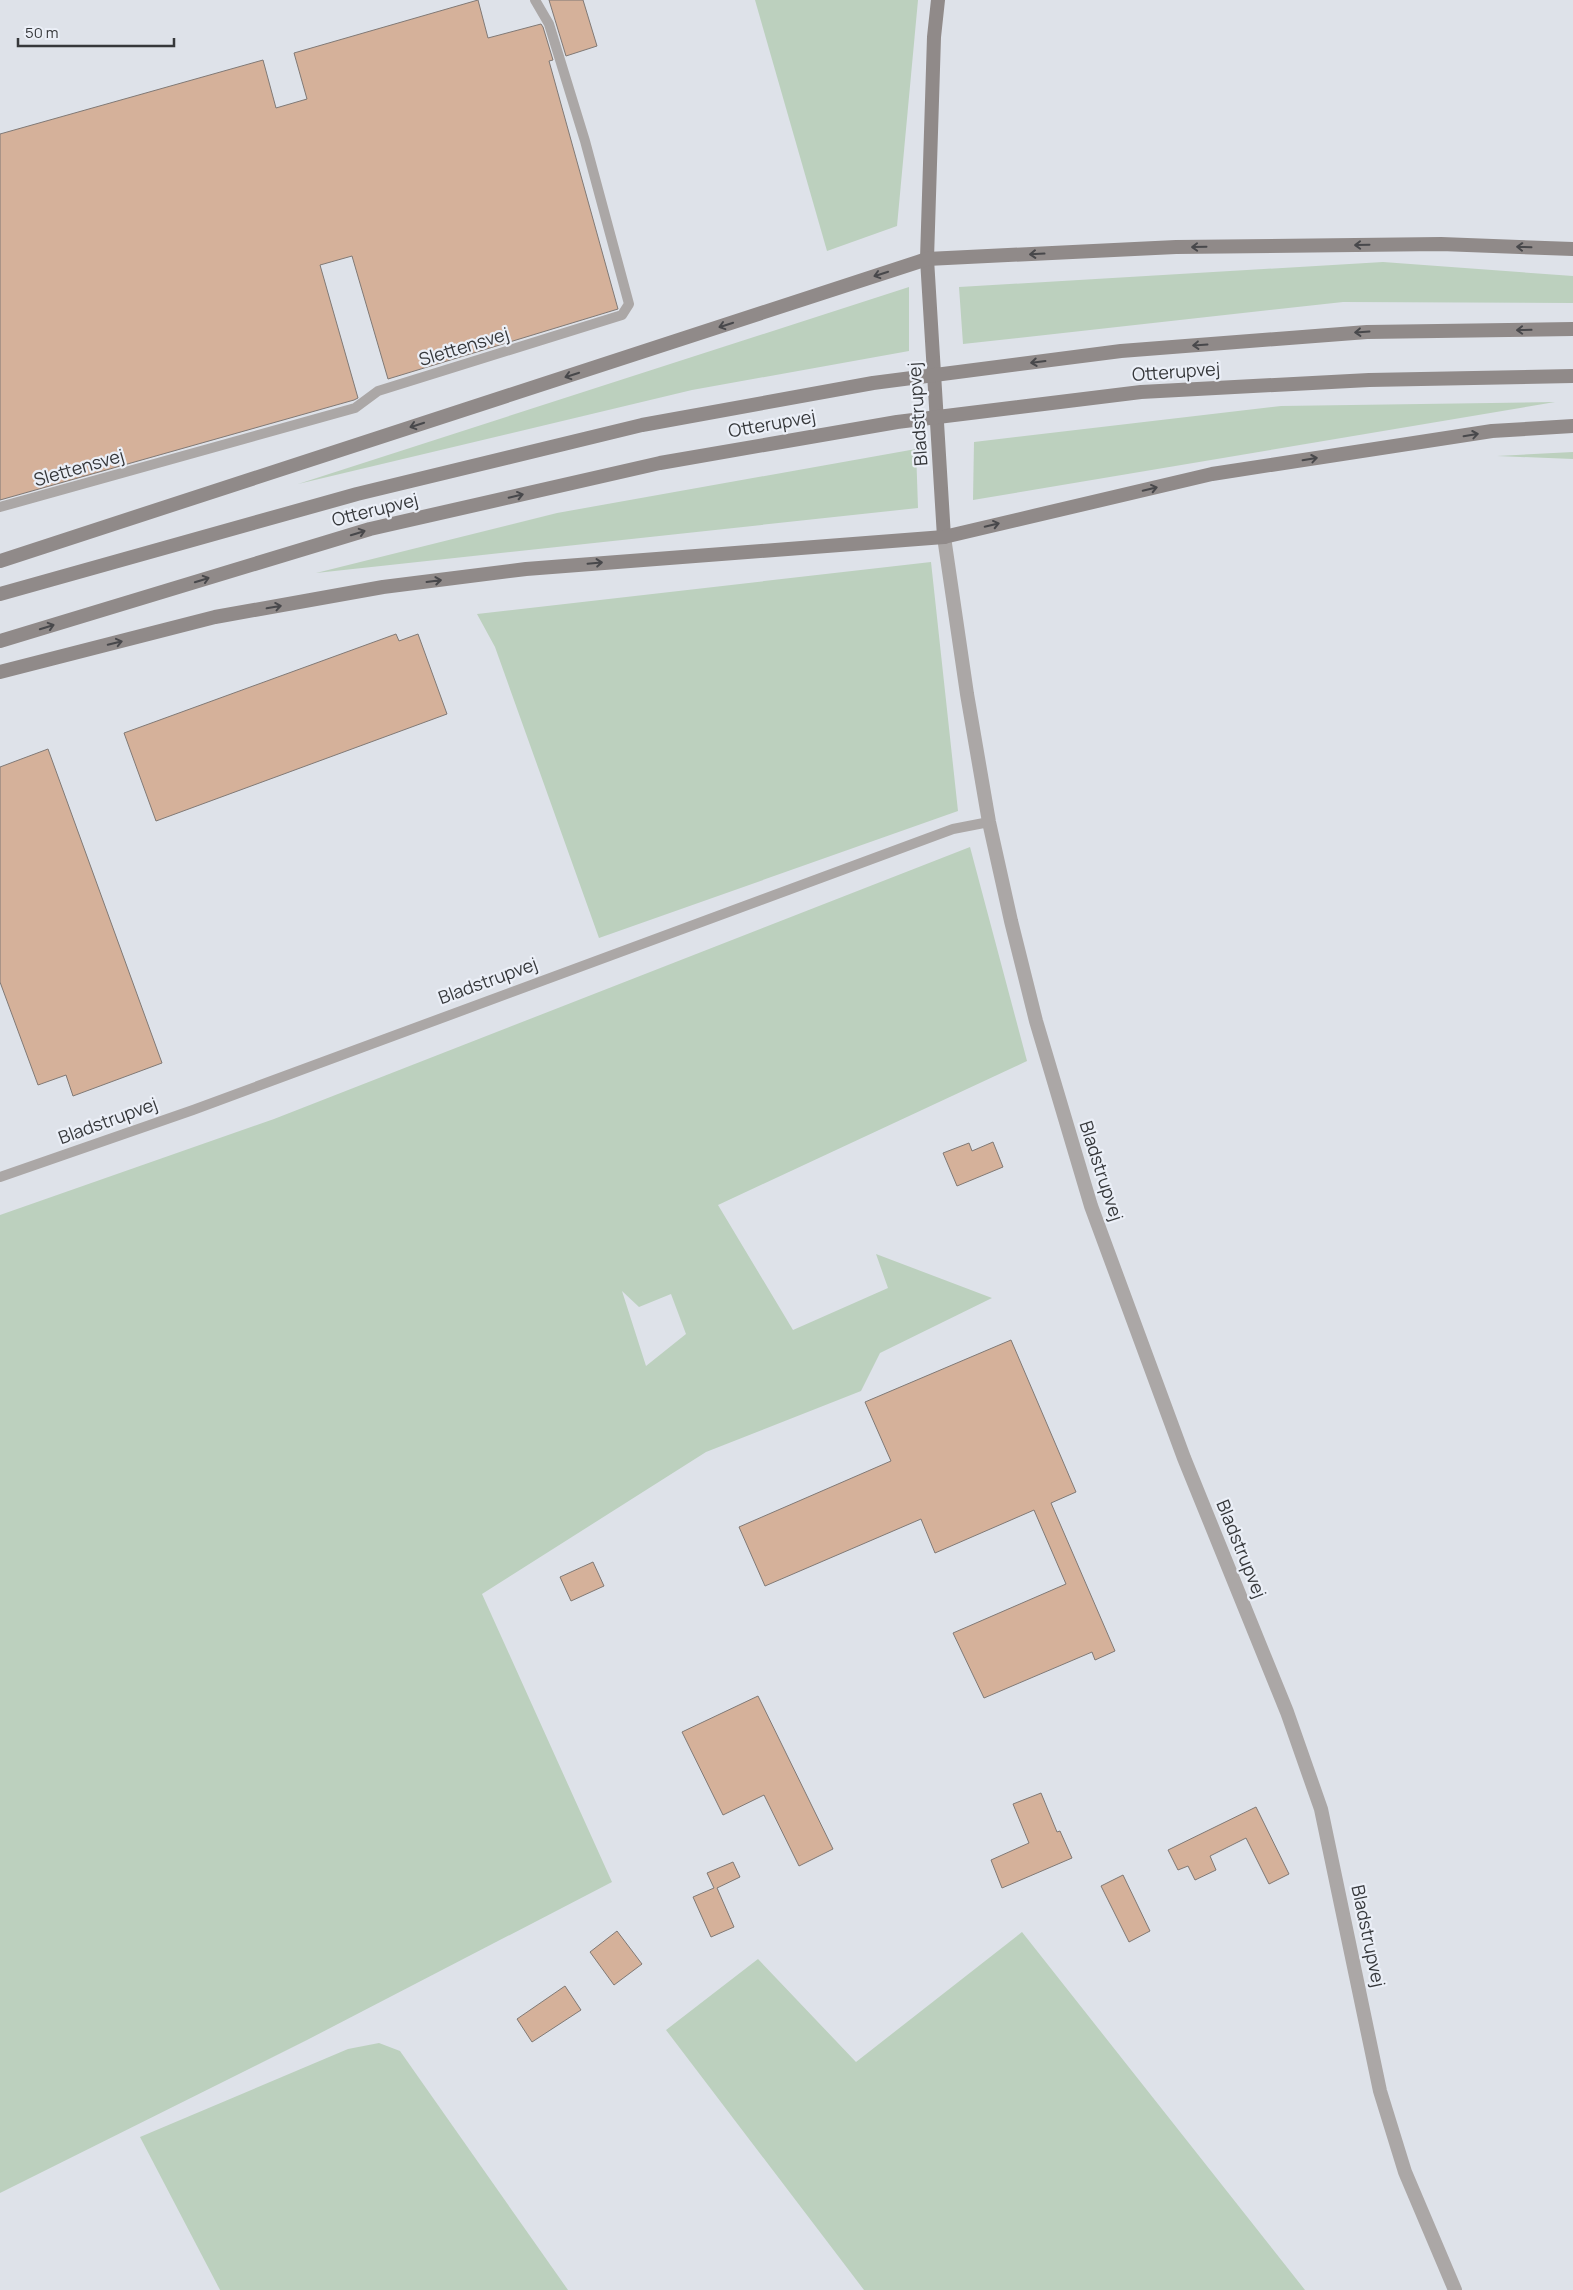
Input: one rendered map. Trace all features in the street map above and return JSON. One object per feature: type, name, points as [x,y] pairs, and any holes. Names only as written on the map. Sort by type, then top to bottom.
[{"type":"main road","name":"Bladstrupvej","points":[[938,0],[927,259],[944,537]]},
{"type":"main road","points":[[0,561],[927,259],[1176,247],[1441,244],[1573,249]]},
{"type":"main road","name":"Otterupvej","points":[[0,594],[356,494],[642,425],[873,384],[1121,351],[1367,332],[1573,329]]},
{"type":"main road","name":"Otterupvej","points":[[0,641],[370,529],[660,463],[897,422],[1141,392],[1370,380],[1573,376]]},
{"type":"main road","points":[[0,672],[215,618],[383,587],[526,569],[944,537],[1212,474],[1492,431],[1573,426]]},
{"type":"street","name":"Bladstrupvej","points":[[944,537],[967,694],[989,822],[1036,1020],[1091,1206],[1184,1458],[1287,1712],[1321,1809],[1380,2090],[1405,2172],[1455,2290]]},
{"type":"lane","name":"Slettensvej","points":[[0,507],[355,408],[378,391],[622,315],[628,304],[586,141],[549,24],[536,0]]},
{"type":"lane","name":"Bladstrupvej","points":[[0,1177],[193,1110],[953,829],[989,822]]},
{"type":"green space","points":[[755,0],[918,0],[897,226],[827,251]]},
{"type":"green space","points":[[1383,262],[1573,276],[1573,303],[1343,302],[963,344],[959,287]]},
{"type":"green space","points":[[909,287],[909,351],[692,390],[298,484]]},
{"type":"green space","points":[[1555,402],[973,500],[974,442],[1281,406]]},
{"type":"green space","points":[[916,449],[918,508],[316,573],[557,513]]},
{"type":"green space","points":[[1573,452],[1573,459],[1497,456]]},
{"type":"green space","points":[[931,562],[958,811],[599,938],[495,647],[477,614]]},
{"type":"green space","points":[[970,847],[1027,1061],[718,1205],[793,1330],[888,1288],[876,1254],[992,1298],[880,1353],[861,1391],[706,1452],[482,1594],[612,1882],[307,2040],[0,2193],[0,1215],[274,1119]],"holes":[[[622,1291],[639,1307],[671,1294],[686,1334],[646,1366]]]},
{"type":"green space","points":[[1022,1932],[1305,2290],[864,2290],[666,2030],[758,1959],[856,2062]]},
{"type":"green space","points":[[379,2043],[400,2051],[568,2290],[220,2290],[140,2137],[348,2049]]},
{"type":"building","points":[[478,0],[488,38],[541,24],[543,27],[553,60],[549,61],[618,309],[388,379],[352,256],[320,265],[358,398],[0,500],[0,134],[263,60],[276,108],[307,99],[294,53]]},
{"type":"building","points":[[549,0],[583,0],[597,46],[566,56]]},
{"type":"building","points":[[396,634],[399,641],[418,634],[447,714],[156,821],[124,733]]},
{"type":"building","points":[[48,749],[162,1063],[73,1096],[66,1075],[38,1085],[0,982],[0,767]]},
{"type":"building","points":[[993,1142],[1003,1167],[957,1186],[943,1153],[969,1143],[972,1151]]},
{"type":"building","points":[[1011,1340],[1076,1492],[1051,1503],[1115,1651],[1095,1660],[1092,1652],[984,1698],[953,1633],[1066,1584],[1034,1510],[935,1553],[921,1519],[765,1586],[739,1527],[891,1461],[865,1402]]},
{"type":"building","points":[[593,1562],[604,1586],[571,1601],[560,1577]]},
{"type":"building","points":[[758,1696],[833,1849],[799,1866],[764,1795],[723,1815],[682,1732]]},
{"type":"building","points":[[1041,1793],[1057,1832],[1060,1831],[1072,1858],[1002,1888],[991,1860],[1029,1843],[1013,1804]]},
{"type":"building","points":[[1256,1807],[1289,1874],[1269,1884],[1246,1838],[1210,1856],[1216,1870],[1195,1880],[1188,1866],[1178,1870],[1168,1850]]},
{"type":"building","points":[[733,1862],[740,1877],[717,1888],[734,1927],[711,1937],[693,1897],[714,1888],[707,1873]]},
{"type":"building","points":[[1123,1875],[1150,1931],[1129,1942],[1101,1886]]},
{"type":"building","points":[[617,1931],[642,1964],[614,1985],[590,1952]]},
{"type":"building","points":[[565,1986],[581,2010],[532,2042],[517,2019]]}]
